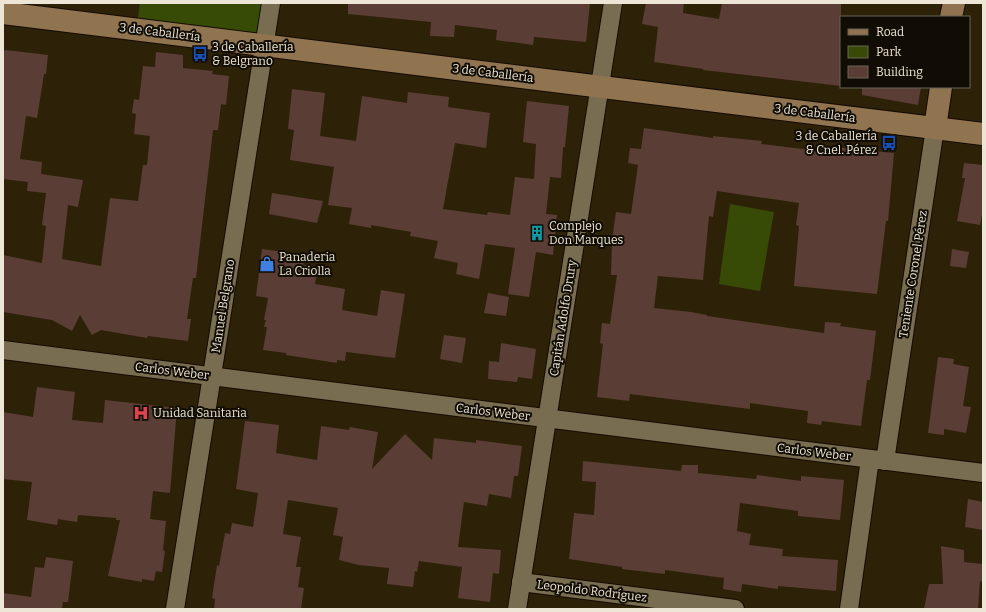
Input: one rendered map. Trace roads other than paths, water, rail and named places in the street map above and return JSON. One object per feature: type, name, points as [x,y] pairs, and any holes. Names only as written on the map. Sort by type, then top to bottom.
[{"type":"main road","points":[[952,16],[954,3]]},
{"type":"main road","name":"3 de Caballería","points":[[3,13],[983,134]]},
{"type":"main road","name":"Teniente Coronel Pérez","points":[[935,128],[941,88]]},
{"type":"street","name":"Manuel Belgrano","points":[[175,609],[271,3]]},
{"type":"street","name":"Capitán Adolfo Drury","points":[[517,609],[613,3]]},
{"type":"street","name":"Teniente Coronel Pérez","points":[[849,609],[877,460],[935,128]]},
{"type":"street","name":"Carlos Weber","points":[[3,350],[983,473]]},
{"type":"street","name":"Leopoldo Rodríguez","points":[[521,582],[735,609]]},
{"type":"place","name":"3 de Caballería & Belgrano","points":[[200,54]]},
{"type":"place","name":"3 de Caballería & Cnel. Pérez","points":[[889,143]]},
{"type":"place","name":"Complejo Don Marques","points":[[537,233]]},
{"type":"place","name":"Panaderia La Criolla","points":[[267,264]]},
{"type":"place","name":"Unidad Sanitaria","points":[[141,413]]}]
